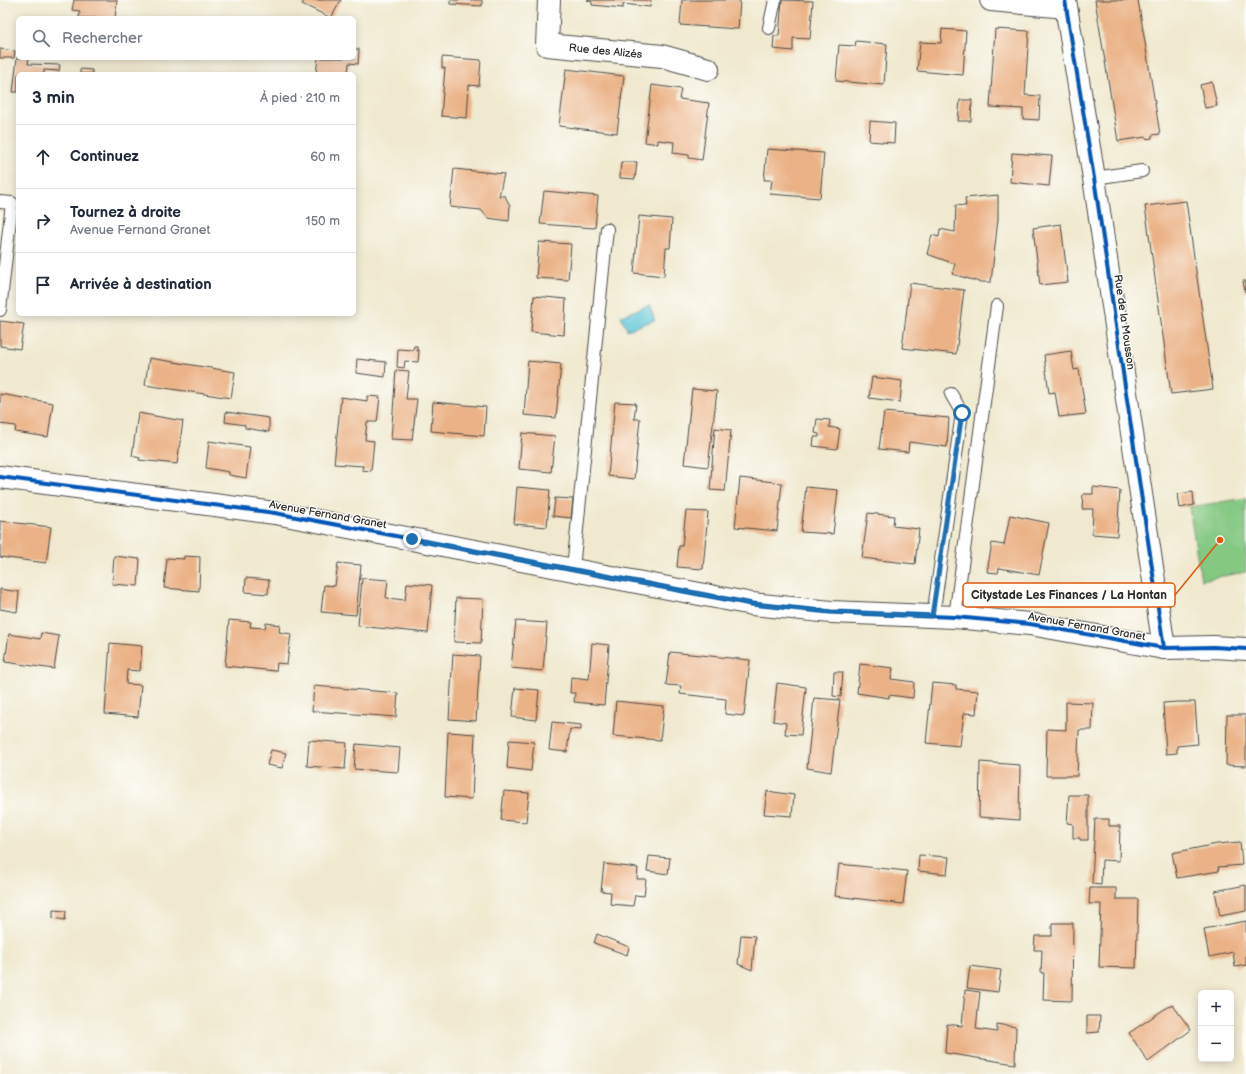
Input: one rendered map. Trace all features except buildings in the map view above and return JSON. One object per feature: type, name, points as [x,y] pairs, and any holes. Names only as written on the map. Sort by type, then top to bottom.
[{"type":"street","name":"Rue des Alizés","points":[[549,0],[547,45],[662,56],[708,69]]},
{"type":"street","points":[[991,0],[1065,3]]},
{"type":"street","name":"Rue de la Mousson","points":[[1065,3],[1094,178],[1164,648]]},
{"type":"street","name":"Avenue Fernand Granet","points":[[0,477],[275,513],[752,604],[831,612],[955,617],[1030,624],[1164,648],[1214,647],[1246,649]]},
{"type":"lane","points":[[769,28],[775,0]]},
{"type":"lane","points":[[1094,178],[1142,172]]},
{"type":"lane","points":[[0,202],[12,203],[0,310]]},
{"type":"lane","points":[[574,569],[607,229]]},
{"type":"lane","points":[[955,617],[997,306]]},
{"type":"lane","points":[[932,616],[962,413],[951,394]]},
{"type":"green space","points":[[1246,498],[1246,572],[1201,580],[1189,507]]},
{"type":"water","points":[[649,305],[655,320],[627,330],[621,316]]},
{"type":"cycle path","points":[[1065,0],[1094,178],[1164,648]]},
{"type":"cycle path","points":[[0,477],[275,513],[752,604],[831,612],[955,617],[1030,624],[1164,648],[1214,647],[1246,649]]},
{"type":"place","name":"Citystade Les Finances / La Hontan","points":[[1220,540]]},
{"type":"route","points":[[412,539],[752,604],[831,612],[932,616],[962,413]]}]
